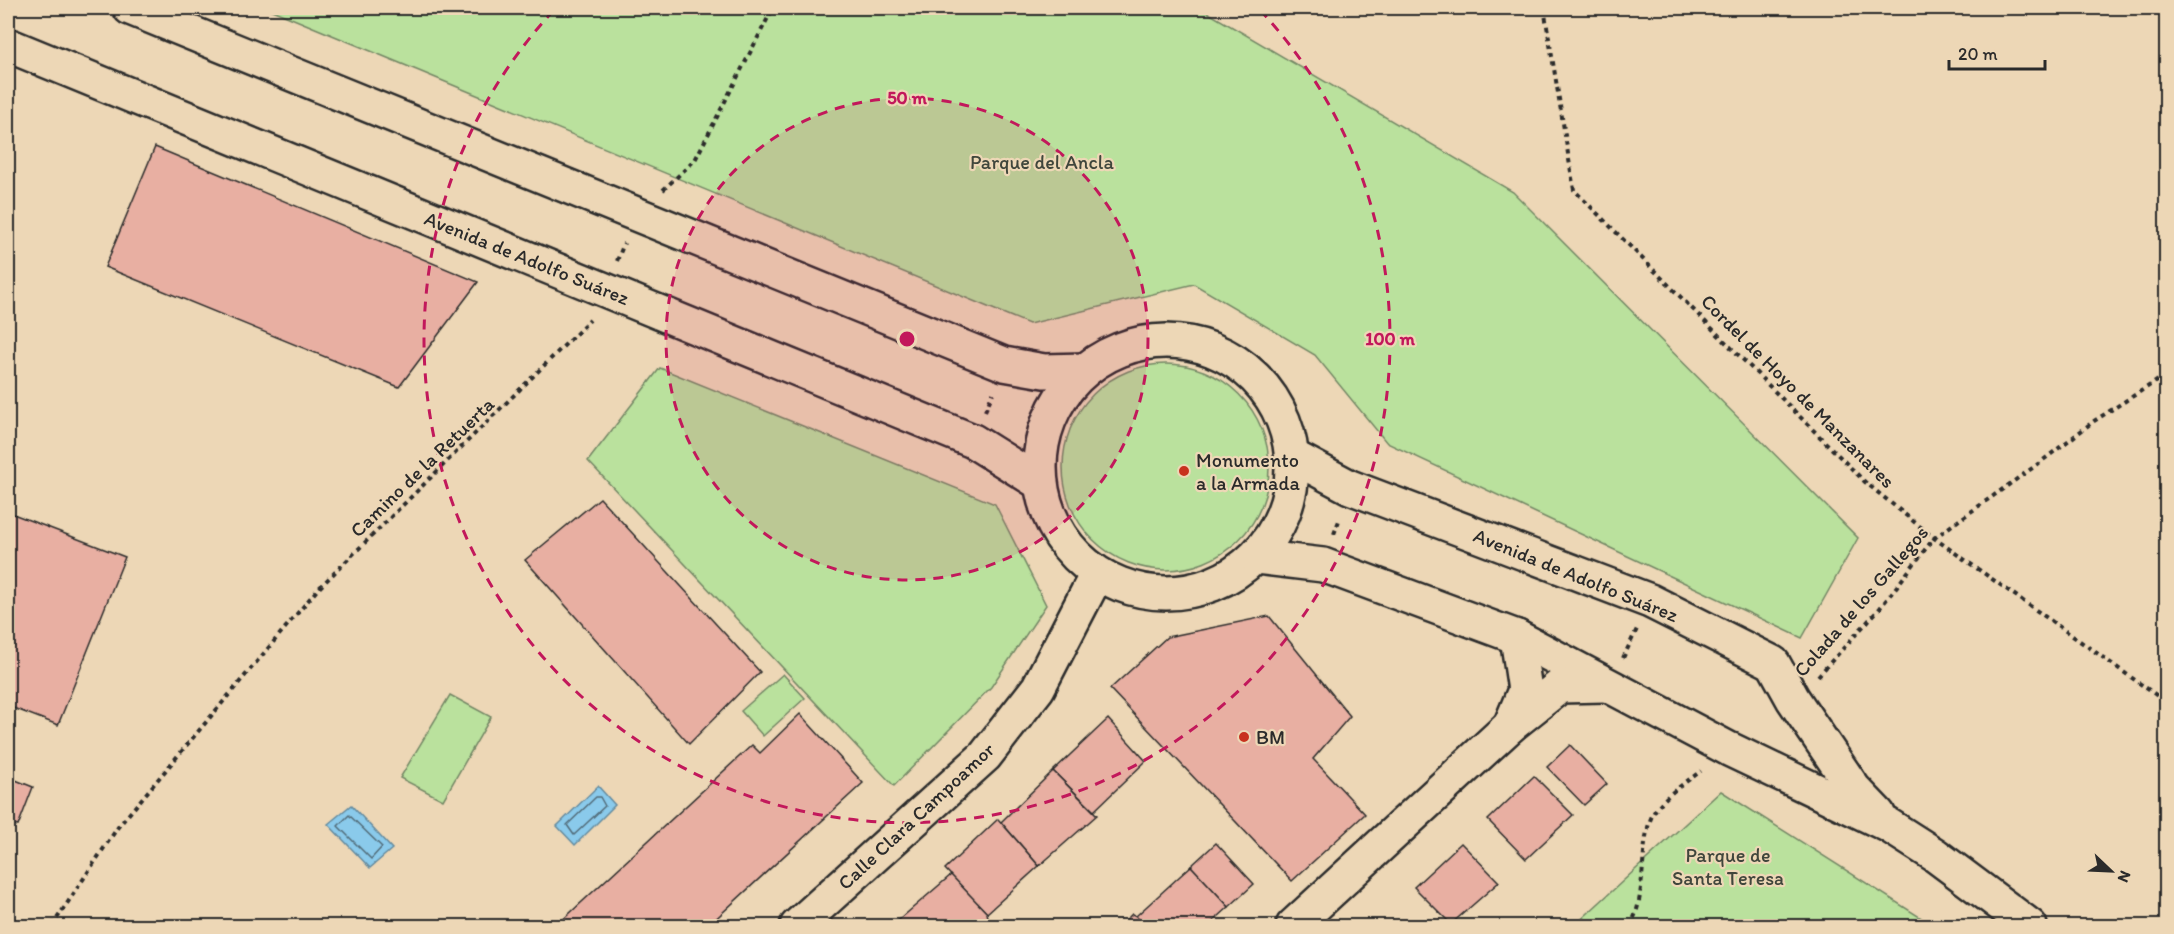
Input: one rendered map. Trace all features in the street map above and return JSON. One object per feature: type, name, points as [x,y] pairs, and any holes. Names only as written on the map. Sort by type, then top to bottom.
[{"type":"street","points":[[130,8],[1004,364],[1044,371],[1084,370]]},
{"type":"street","name":"Avenida de Adolfo Suárez","points":[[8,45],[973,441],[1040,483]]},
{"type":"street","points":[[1170,340],[1210,348],[1228,356],[1253,374],[1273,398],[1286,425],[1292,456],[1292,483],[1285,510],[1273,535],[1256,557],[1228,578],[1196,591],[1162,594],[1128,589],[1097,574],[1076,557],[1058,535],[1046,510],[1040,483],[1040,452],[1048,421],[1063,393],[1084,370],[1110,353],[1139,343],[1170,340]]},
{"type":"street","name":"Avenida de Adolfo Suárez","points":[[1292,456],[1350,487],[1650,601],[1773,663],[1793,699],[1854,789],[1888,825]]},
{"type":"street","name":"Avenida de Adolfo Suárez","points":[[1256,557],[1323,566],[1517,637],[1729,749],[1888,825],[1935,855],[2030,927]]},
{"type":"street","name":"Calle Clara Campoamor","points":[[797,927],[985,756],[1038,688],[1097,574]]},
{"type":"street","points":[[1510,726],[1525,690],[1517,637]]},
{"type":"street","points":[[1293,927],[1510,726],[1560,686],[1611,685]]},
{"type":"path","name":"Camino de la Retuerta","points":[[52,927],[118,827],[317,590],[588,325],[636,214],[695,160],[772,8]]},
{"type":"path","name":"Cordel de Hoyo de Manzanares","points":[[1544,8],[1574,190],[1865,482],[1934,538],[2166,702]]},
{"type":"path","points":[[973,441],[1004,364]]},
{"type":"path","name":"Colada de los Gallegos","points":[[1793,699],[1880,608],[1934,538],[2038,465],[2094,421],[2166,375]]},
{"type":"path","points":[[1323,566],[1350,487]]},
{"type":"path","points":[[1611,685],[1650,601]]},
{"type":"path","points":[[1629,927],[1634,921],[1653,814],[1675,791],[1729,749]]},
{"type":"green space","name":"Parque del Ancla","points":[[267,8],[1200,8],[1513,192],[1858,538],[1802,638],[1387,443],[1315,355],[1194,284],[1029,324]]},
{"type":"green space","points":[[1166,364],[1196,368],[1215,376],[1239,394],[1257,418],[1265,437],[1269,467],[1265,497],[1257,516],[1239,540],[1215,558],[1196,566],[1166,570],[1136,566],[1117,558],[1093,540],[1075,516],[1067,497],[1063,467],[1067,437],[1075,418],[1093,394],[1117,376],[1136,368]]},
{"type":"green space","points":[[660,368],[995,504],[1046,605],[991,687],[894,786],[588,461]]},
{"type":"green space","points":[[783,674],[805,698],[763,736],[741,711]]},
{"type":"green space","points":[[450,695],[491,717],[443,800],[400,778]]},
{"type":"green space","name":"Parque de Santa Teresa","points":[[1721,791],[1934,926],[1574,926]]},
{"type":"water","points":[[598,786],[615,805],[575,845],[557,826]]},
{"type":"water","points":[[351,805],[392,849],[370,868],[328,824]]},
{"type":"building","points":[[155,147],[478,282],[399,387],[105,267]]},
{"type":"building","points":[[600,498],[760,672],[689,744],[525,560]]},
{"type":"building","points":[[8,512],[125,557],[58,725],[8,706],[8,620],[14,605],[8,603]]},
{"type":"building","name":"BM","points":[[1269,616],[1350,716],[1313,759],[1365,814],[1292,881],[1110,689],[1167,637]]},
{"type":"building","points":[[800,714],[863,783],[708,926],[556,926],[752,745],[760,753]]},
{"type":"building","points":[[1108,719],[1146,761],[1094,811],[1053,771]]},
{"type":"building","points":[[1570,745],[1607,784],[1584,805],[1547,767]]},
{"type":"building","points":[[1053,771],[1097,815],[1039,866],[1001,822]]},
{"type":"building","points":[[1534,776],[1573,815],[1526,859],[1488,820]]},
{"type":"building","points":[[8,777],[33,787],[18,826],[11,824],[8,833]]},
{"type":"building","points":[[998,819],[1039,866],[987,913],[945,869]]},
{"type":"building","points":[[1216,843],[1254,884],[1229,907],[1191,866]]},
{"type":"building","points":[[1461,843],[1499,882],[1451,924],[1414,887]]},
{"type":"building","points":[[1191,866],[1229,907],[1208,926],[1144,926],[1136,916]]},
{"type":"building","points":[[951,875],[987,913],[988,917],[977,926],[893,925]]},
{"type":"building","points":[[1132,914],[1144,926],[1120,926]]},
{"type":"place","name":"Monumento a la Armada","points":[[1184,471]]},
{"type":"place","name":"BM","points":[[1244,737]]}]
